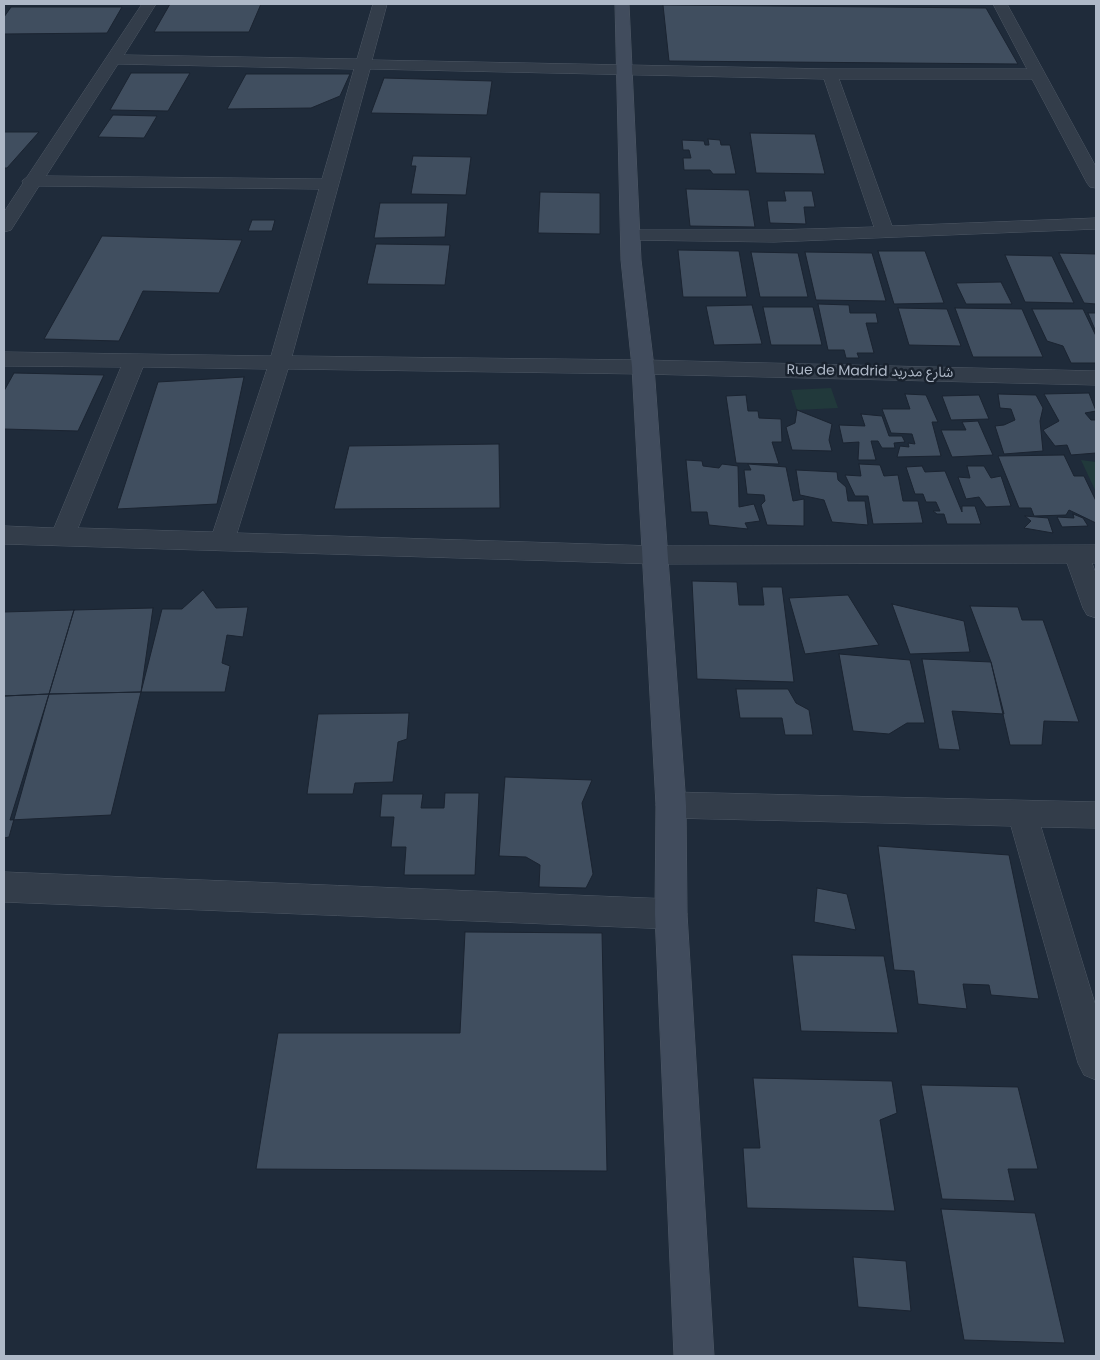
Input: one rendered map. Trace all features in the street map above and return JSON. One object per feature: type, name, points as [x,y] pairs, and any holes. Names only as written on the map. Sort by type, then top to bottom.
[{"type":"street","points":[[4,226],[31,181],[114,60],[149,4]]},
{"type":"street","points":[[223,540],[280,361],[380,4]]},
{"type":"street","points":[[622,4],[631,260],[643,367],[671,805],[671,914],[694,1356]]},
{"type":"street","points":[[1000,4],[1096,183]]},
{"type":"street","points":[[114,60],[830,74],[1037,74]]},
{"type":"street","points":[[830,74],[885,233]]},
{"type":"street","points":[[31,181],[329,184]]},
{"type":"street","points":[[630,234],[764,236],[1096,224]]},
{"type":"street","name":"Rue de Madrid شارع مدريد","points":[[4,359],[643,367],[1096,378]]},
{"type":"street","points":[[62,538],[135,360]]},
{"type":"street","points":[[4,535],[62,538],[223,540],[656,555],[1086,554],[1096,608]]},
{"type":"street","points":[[671,805],[1096,815]]},
{"type":"street","points":[[1022,813],[1096,1063]]},
{"type":"street","points":[[4,887],[671,914]]},
{"type":"green space","points":[[831,388],[838,408],[797,410],[791,390]]},
{"type":"green space","points":[[1081,460],[1096,462],[1096,492]]},
{"type":"building","points":[[170,4],[261,4],[249,32],[154,32]]},
{"type":"building","points":[[663,5],[986,8],[1018,64],[669,61]]},
{"type":"building","points":[[11,7],[122,7],[107,33],[4,34],[4,17]]},
{"type":"building","points":[[131,73],[190,73],[168,111],[110,110]]},
{"type":"building","points":[[246,74],[350,74],[340,96],[311,108],[227,109]]},
{"type":"building","points":[[384,78],[492,81],[487,115],[371,113]]},
{"type":"building","points":[[113,115],[157,116],[144,138],[98,137]]},
{"type":"building","points":[[4,132],[39,132],[7,168],[4,168]]},
{"type":"building","points":[[750,133],[815,134],[825,174],[756,173]]},
{"type":"building","points":[[708,139],[720,140],[721,145],[730,145],[736,174],[713,174],[710,170],[684,170],[683,158],[691,158],[689,150],[683,150],[682,140],[704,141],[705,145],[709,145]]},
{"type":"building","points":[[413,156],[471,157],[466,195],[411,194],[416,166],[411,166]]},
{"type":"building","points":[[686,189],[749,190],[755,227],[690,226]]},
{"type":"building","points":[[784,191],[812,191],[815,207],[804,207],[806,224],[770,223],[767,201],[786,201]]},
{"type":"building","points":[[540,192],[600,193],[600,234],[538,233]]},
{"type":"building","points":[[380,203],[448,203],[445,237],[374,238]]},
{"type":"building","points":[[252,220],[275,220],[272,231],[248,231]]},
{"type":"building","points":[[102,236],[242,240],[219,293],[143,291],[119,341],[44,339]]},
{"type":"building","points":[[376,244],[450,245],[445,285],[367,284]]},
{"type":"building","points":[[678,250],[739,251],[747,297],[683,297]]},
{"type":"building","points":[[878,251],[925,251],[944,303],[894,304]]},
{"type":"building","points":[[751,252],[798,253],[808,297],[760,297]]},
{"type":"building","points":[[805,252],[872,253],[886,301],[816,300]]},
{"type":"building","points":[[1059,253],[1096,254],[1096,304],[1084,303]]},
{"type":"building","points":[[1005,255],[1052,256],[1074,303],[1025,302]]},
{"type":"building","points":[[1001,282],[1012,304],[966,304],[956,283]]},
{"type":"building","points":[[818,304],[849,305],[850,313],[876,313],[878,323],[866,323],[874,353],[857,353],[859,358],[846,358],[844,350],[828,350]]},
{"type":"building","points":[[752,305],[762,344],[714,345],[706,306]]},
{"type":"building","points":[[763,307],[813,307],[822,345],[771,345]]},
{"type":"building","points":[[898,308],[947,309],[961,346],[909,345]]},
{"type":"building","points":[[955,308],[1022,309],[1043,357],[973,357]]},
{"type":"building","points":[[1032,309],[1083,309],[1096,336],[1096,363],[1071,363],[1063,346],[1047,341]]},
{"type":"building","points":[[1088,313],[1096,313],[1096,332]]},
{"type":"building","points":[[14,373],[104,375],[78,431],[4,429],[4,391]]},
{"type":"building","points":[[244,377],[217,504],[117,509],[158,382]]},
{"type":"building","points":[[1089,393],[1096,411],[1085,413],[1091,420],[1096,420],[1096,453],[1071,455],[1067,445],[1055,446],[1043,430],[1059,421],[1044,394]]},
{"type":"building","points":[[905,394],[926,395],[938,422],[932,422],[941,456],[897,457],[900,446],[909,447],[908,443],[915,444],[912,434],[891,433],[882,409],[910,409]]},
{"type":"building","points":[[998,394],[1036,395],[1043,408],[1040,421],[1043,451],[1004,454],[995,426],[1004,425],[1015,420],[1011,409],[1000,408]]},
{"type":"building","points":[[746,395],[748,411],[758,411],[759,418],[781,419],[782,442],[772,442],[779,464],[736,463],[726,396]]},
{"type":"building","points":[[979,395],[989,419],[951,420],[942,396]]},
{"type":"building","points":[[797,410],[832,424],[829,440],[832,451],[792,450],[786,427],[795,423]]},
{"type":"building","points":[[861,414],[882,416],[889,436],[902,436],[905,442],[894,443],[895,448],[882,448],[878,441],[871,441],[876,460],[858,460],[859,442],[843,443],[839,425],[865,426]]},
{"type":"building","points":[[978,421],[993,455],[952,457],[941,430],[966,430],[962,422]]},
{"type":"building","points":[[499,444],[500,508],[334,509],[349,446]]},
{"type":"building","points":[[1064,455],[1074,476],[1084,476],[1096,501],[1096,523],[1069,510],[1066,515],[1034,516],[1031,508],[1019,508],[998,456]]},
{"type":"building","points":[[686,460],[702,461],[703,466],[719,468],[722,464],[738,466],[739,507],[754,504],[760,521],[745,523],[748,529],[709,525],[707,512],[691,512]]},
{"type":"building","points":[[748,464],[786,467],[793,501],[804,499],[804,526],[767,525],[761,505],[765,501],[764,495],[747,494],[744,470],[751,470]]},
{"type":"building","points":[[859,464],[880,465],[884,476],[898,475],[903,501],[918,501],[923,523],[873,524],[868,496],[855,496],[845,475],[861,476]]},
{"type":"building","points":[[922,466],[925,472],[945,471],[962,512],[962,506],[975,506],[981,524],[947,524],[944,514],[937,514],[933,511],[940,511],[936,502],[926,502],[923,494],[915,494],[906,467]]},
{"type":"building","points":[[967,466],[984,466],[991,478],[1001,476],[1011,506],[986,507],[979,497],[966,499],[958,477],[970,478]]},
{"type":"building","points":[[796,470],[837,472],[838,480],[846,487],[848,501],[865,501],[868,525],[832,522],[824,500],[800,495]]},
{"type":"building","points":[[1073,514],[1083,518],[1088,526],[1062,527],[1057,517],[1074,518]]},
{"type":"building","points":[[1025,516],[1048,518],[1053,533],[1024,528],[1031,521]]},
{"type":"building","points":[[692,581],[737,582],[739,605],[764,605],[762,587],[782,587],[794,682],[697,679]]},
{"type":"building","points":[[203,590],[216,608],[248,607],[243,637],[227,635],[222,663],[230,666],[225,692],[141,692],[162,609],[182,609]]},
{"type":"building","points":[[848,595],[879,645],[805,654],[789,598]]},
{"type":"building","points":[[892,604],[964,621],[970,652],[910,654]]},
{"type":"building","points":[[970,606],[1018,607],[1022,620],[1043,620],[1079,722],[1044,721],[1042,745],[1010,745],[991,662]]},
{"type":"building","points":[[153,608],[141,692],[49,694],[74,610]]},
{"type":"building","points":[[74,610],[49,694],[4,696],[4,612]]},
{"type":"building","points":[[839,654],[910,660],[925,723],[907,723],[889,734],[853,731]]},
{"type":"building","points":[[922,659],[991,662],[1004,714],[952,711],[960,750],[939,749]]},
{"type":"building","points":[[736,689],[788,689],[796,703],[809,710],[813,735],[785,735],[782,718],[740,718]]},
{"type":"building","points":[[141,692],[111,815],[10,820],[49,694]]},
{"type":"building","points":[[49,694],[9,837],[4,838],[4,696]]},
{"type":"building","points":[[409,713],[407,739],[398,742],[393,782],[355,783],[353,794],[307,794],[318,714]]},
{"type":"building","points":[[505,777],[592,780],[582,803],[593,874],[586,888],[539,887],[540,865],[526,857],[499,856]]},
{"type":"building","points":[[445,793],[479,793],[475,875],[404,875],[406,847],[391,847],[394,817],[380,817],[382,794],[423,794],[421,808],[444,808]]},
{"type":"building","points":[[878,846],[1009,855],[1039,999],[991,995],[989,985],[963,984],[967,1009],[918,1004],[914,971],[894,970]]},
{"type":"building","points":[[817,888],[847,894],[856,930],[814,922]]},
{"type":"building","points":[[465,932],[602,933],[607,1171],[256,1169],[278,1033],[460,1033]]},
{"type":"building","points":[[792,955],[884,956],[898,1033],[801,1031]]},
{"type":"building","points":[[753,1078],[892,1081],[897,1113],[880,1120],[895,1211],[747,1208],[743,1148],[760,1148]]},
{"type":"building","points":[[921,1085],[1018,1087],[1038,1169],[1008,1169],[1015,1201],[942,1199]]},
{"type":"building","points":[[941,1209],[1035,1213],[1065,1343],[964,1340]]},
{"type":"building","points":[[853,1257],[906,1261],[911,1311],[858,1307]]}]
